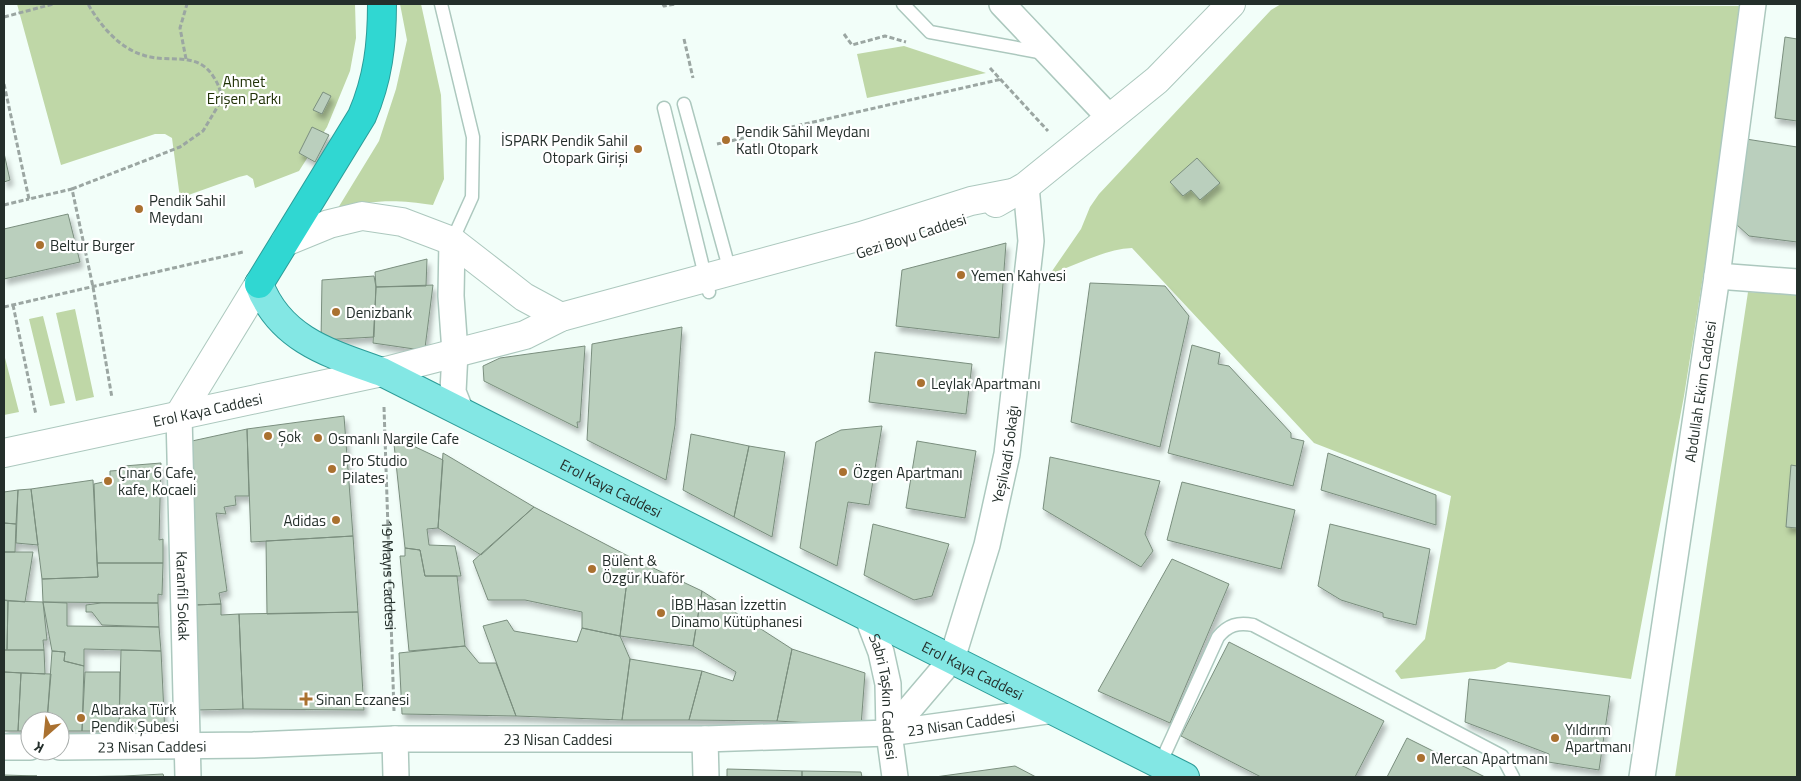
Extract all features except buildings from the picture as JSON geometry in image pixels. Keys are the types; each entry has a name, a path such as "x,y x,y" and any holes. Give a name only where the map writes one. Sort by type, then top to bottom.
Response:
{"highway":[{"path":"259,284 362,116 372,94 382,47 382,4"}],"main road":[{"path":"259,284 266,303 275,315 299,336 340,358 382,372"},
{"name":"Erol Kaya Caddesi","path":"382,372 1186,777"}],"street":[{"path":"1002,4 1109,118"},
{"path":"382,372 525,335 571,332 861,236 971,201 1019,189 1157,80 1230,4"},
{"name":"Abdullah Ekim Caddesi","path":"1642,777 1717,276 1753,4"},
{"name":"Yeşilvadi Sokağı","path":"952,659 987,545 1007,454 1031,241 1019,189"},
{"path":"285,242 328,224 362,216 402,222 452,241 524,297 561,317"},
{"path":"452,241 451,296 455,352 453,392 461,412"},
{"path":"1717,276 1797,282"},
{"path":"525,335 561,317 719,282"},
{"path":"179,415 259,284"},
{"name":"Erol Kaya Caddesi","path":"4,453 382,372"},
{"name":"Karanfil Sokak","path":"179,415 188,777"},
{"name":"Sabri Taşkın Caddesi","path":"868,618 881,652 888,684 889,733 895,777"},
{"path":"889,733 952,659"},
{"name":"23 Nisan Caddesi","path":"70,747 187,746 395,739 705,739 889,733 1054,710"},
{"path":"395,739 396,777"},
{"path":"705,739 706,777"},
{"path":"4,748 20,747"}],"lane":[{"path":"440,4 472,137 472,197 452,241"},
{"path":"903,4 930,32 1049,54"},
{"path":"684,104 719,282"},
{"path":"664,108 719,282"},
{"path":"1160,764 1218,637 1230,626 1245,623 1502,756 1513,777"}],"path":[{"path":"4,17 53,4"},
{"path":"4,205 72,189 164,155 203,131 221,101 221,92 217,83 202,64 186,59 144,56 134,52 109,32 88,4"},
{"path":"186,59 180,28 187,4"},
{"path":"663,4 664,6 676,4"},
{"path":"844,34 852,45 886,36 914,44"},
{"path":"684,39 693,78"},
{"path":"986,64 1002,79 1066,152"},
{"path":"712,146 1002,79"},
{"path":"4,84 29,199"},
{"path":"72,189 93,287 118,429"},
{"path":"4,307 285,242"},
{"path":"13,306 43,445"},
{"name":"19 Mayıs Caddesi","path":"382,372 395,739"}],"green space":[{"name":"Ahmet Erişen Parkı","path":"17,4 355,4 356,38 350,71 327,127 299,171 255,188 253,179 247,175 180,198 172,138 165,134 155,134 61,165"},
{"path":"400,4 421,4 441,95 444,179 433,205 385,201 338,208 379,141 396,89 407,40"},
{"path":"1281,4 1746,6 1684,396 1631,679 1508,662 1495,669 1401,679 1395,671 1425,639 1451,496 1314,443 1132,248 1101,254 1050,274 1081,229 1090,207 1099,194 1271,10"},
{"path":"904,46 986,73 867,98 857,54"},
{"path":"1748,292 1797,295 1797,777 1675,777"},
{"path":"75,309 94,397 76,401 56,313"},
{"path":"43,316 65,403 50,406 29,319"},
{"path":"4,354 19,412 4,415"}],"place":[{"name":"Pendik Sahil Meydanı Katlı Otopark","path":"726,140"},
{"name":"İSPARK Pendik Sahil Otopark Girişi","path":"638,149"},
{"name":"Pendik Sahil Meydanı","path":"139,209"},
{"name":"Beltur Burger","path":"40,245"},
{"name":"Yemen Kahvesi","path":"961,275"},
{"name":"Denizbank","path":"336,312"},
{"name":"Leylak Apartmanı","path":"921,383"},
{"name":"Şok","path":"268,436"},
{"name":"Osmanlı Nargile Cafe","path":"318,438"},
{"name":"Pro Studio Pilates","path":"332,469"},
{"name":"Özgen Apartmanı","path":"843,472"},
{"name":"Çınar 6 Cafe, kafe, Kocaeli","path":"108,481"},
{"name":"Adidas","path":"336,520"},
{"name":"Bülent & Özgür Kuaför","path":"592,569"},
{"name":"İBB Hasan İzzettin Dinamo Kütüphanesi","path":"661,613"},
{"name":"Sinan Eczanesi","path":"306,699"},
{"name":"Albaraka Türk Pendik Şubesi","path":"81,718"},
{"name":"Yıldırım Apartmanı","path":"1555,738"},
{"name":"Mercan Apartmanı","path":"1421,758"}]}
